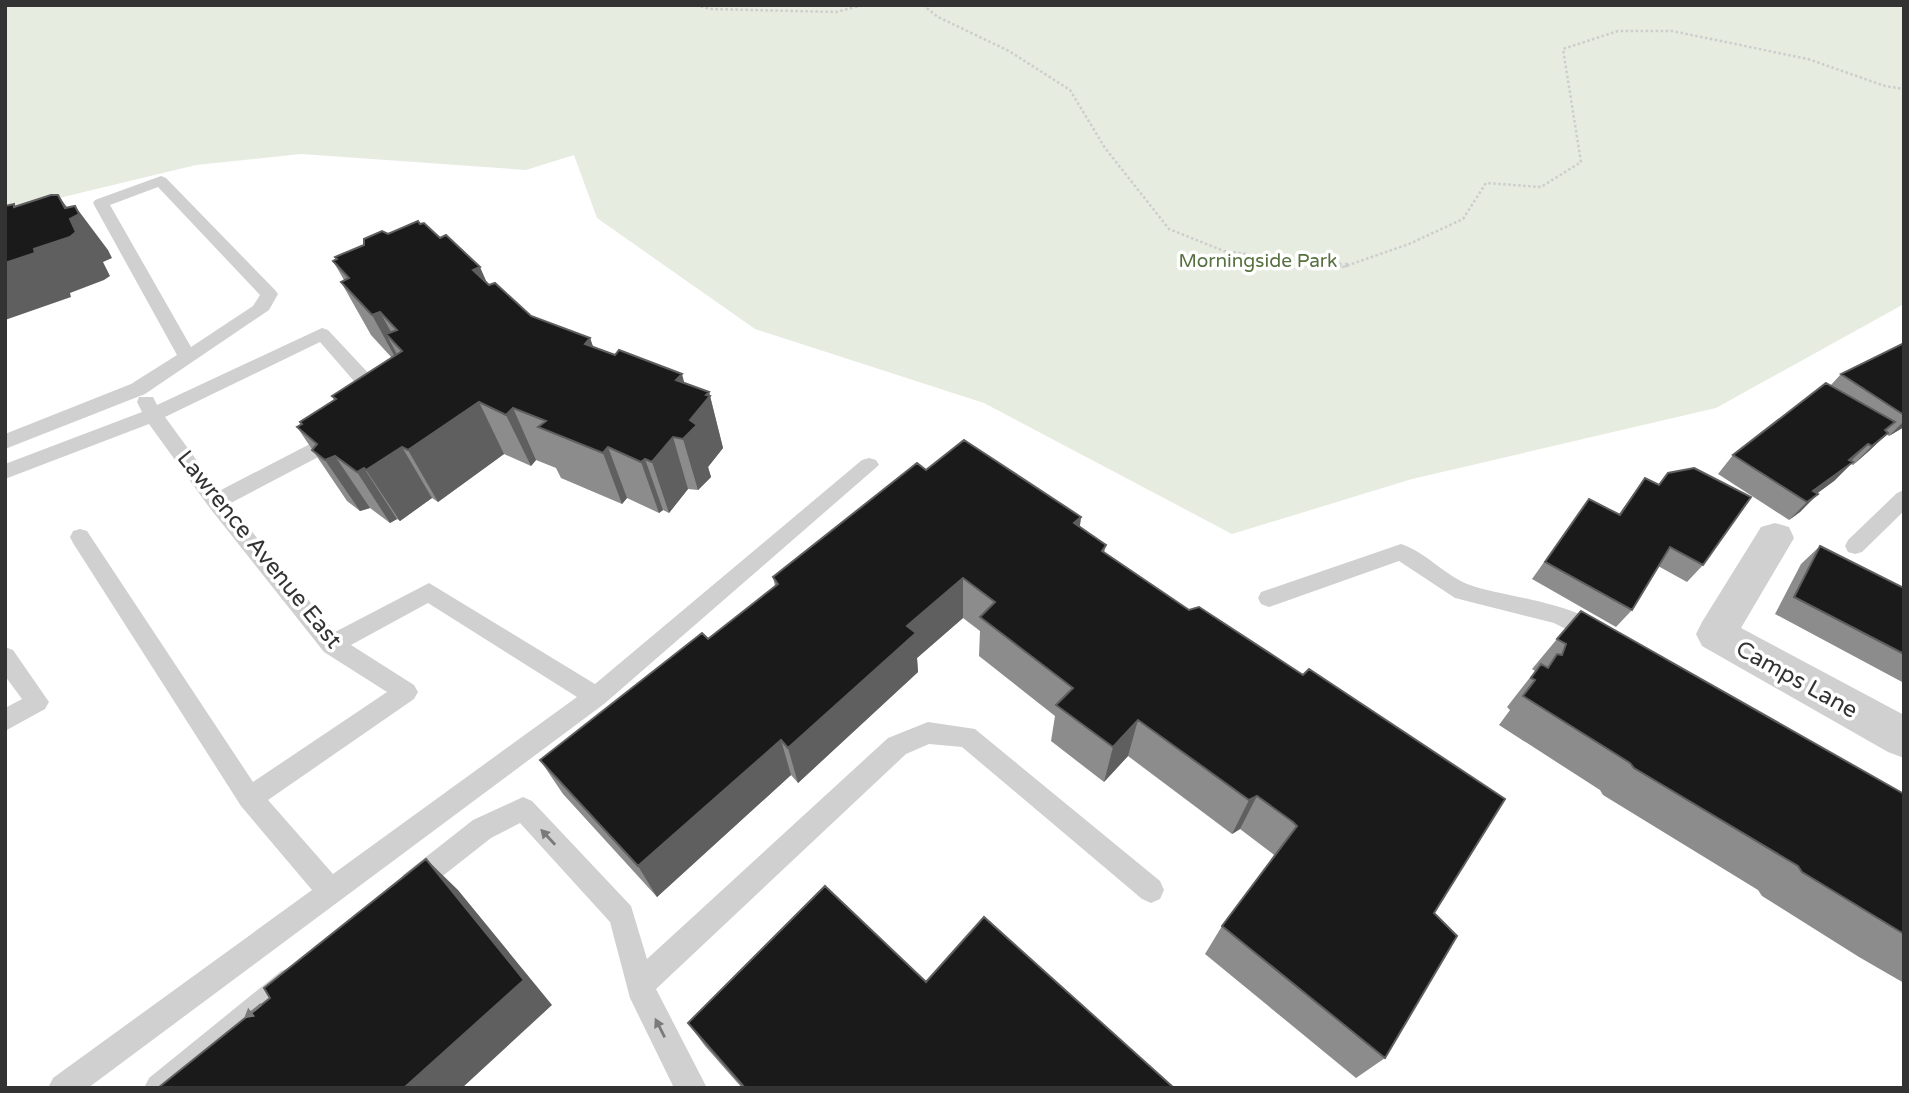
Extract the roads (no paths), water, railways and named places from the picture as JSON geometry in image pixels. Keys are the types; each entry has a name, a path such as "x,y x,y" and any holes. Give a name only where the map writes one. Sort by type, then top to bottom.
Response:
{"street":[{"name":"Camps Lane","path":"1774,538 1716,634 1904,738"}],"lane":[{"path":"188,358 101,203 161,181 269,294 260,310 188,358 138,389 10,440 11,469 153,415 322,334 380,398"},
{"name":"Lawrence Avenue East","path":"138,389 153,415 216,502 332,645 406,692 250,799"},
{"path":"216,502 352,431"},
{"path":"63,1088 596,696 869,465"},
{"path":"1855,546 1904,498"},
{"path":"80,537 250,799 330,891"},
{"path":"1269,598 1401,552 1463,592 1559,615 1618,648"},
{"path":"332,645 429,592 596,696"},
{"path":"5,657 37,702 5,721"},
{"path":"640,985 897,746 928,733 967,737 1151,890"},
{"path":"395,898 482,829 523,810 622,915 640,985 656,1022 692,1088"},
{"path":"159,1088 308,967"}],"park label":[{"name":"Morningside Park","path":"1258,260"}]}
